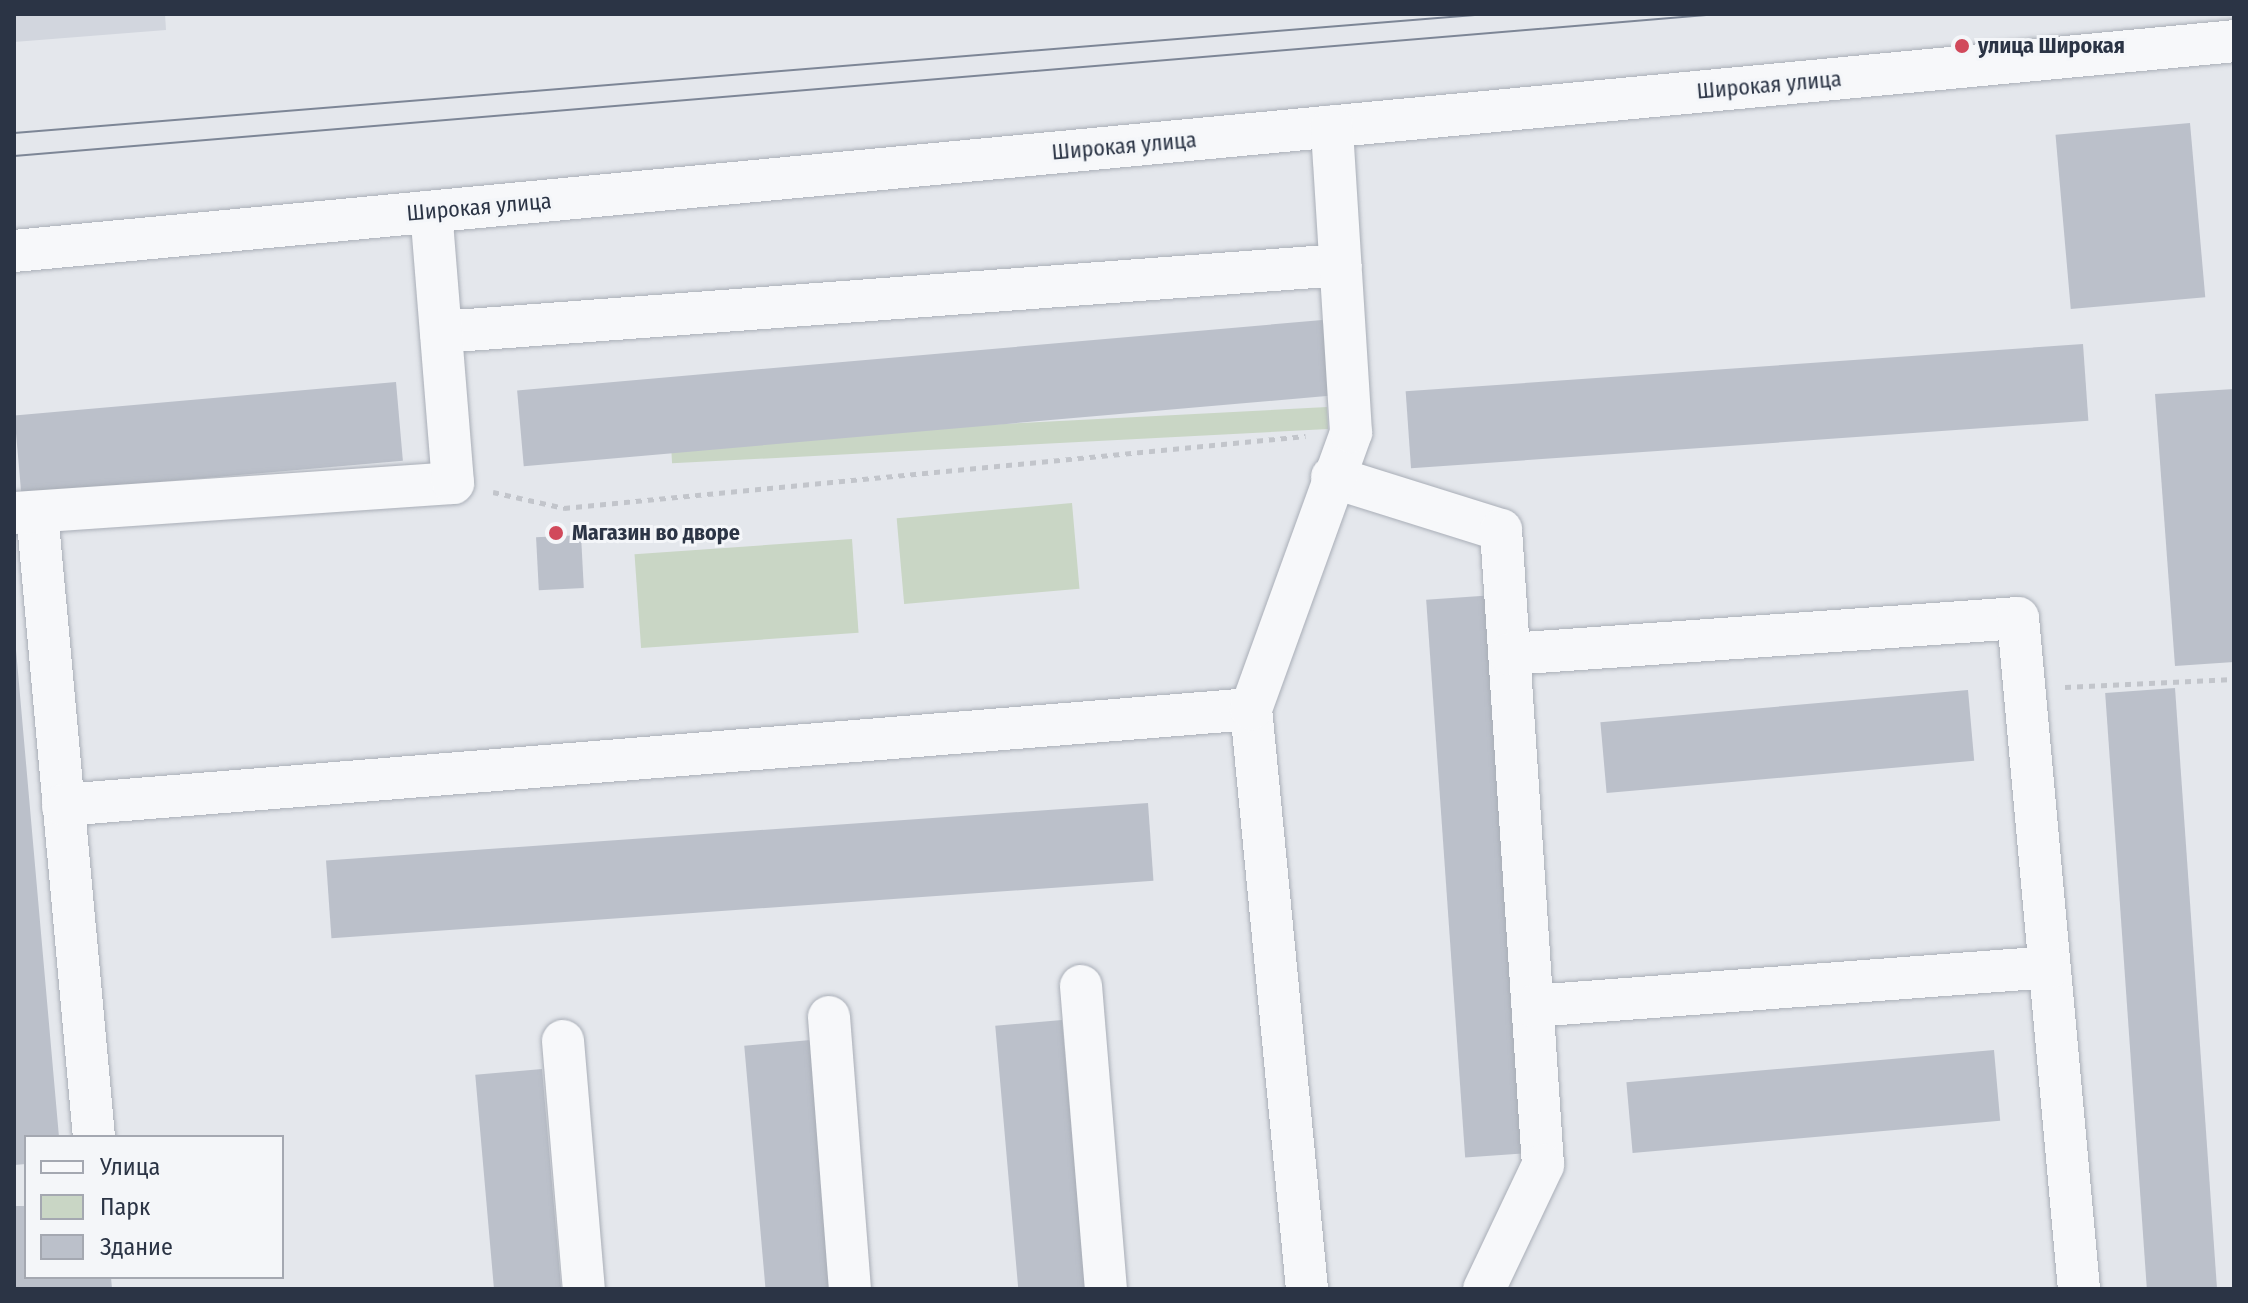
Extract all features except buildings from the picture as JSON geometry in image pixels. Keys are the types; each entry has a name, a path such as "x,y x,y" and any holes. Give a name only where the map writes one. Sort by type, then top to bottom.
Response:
{"street":[{"name":"Широкая улица","path":"14,251 2234,41"},
{"path":"1307,1289 1251,709 1332,477 1351,432 1332,127"},
{"path":"94,1135 63,805 26,512 453,483 431,212"},
{"path":"441,332 1341,265"},
{"path":"1332,477 1501,530 1543,1165 1484,1289"},
{"path":"1510,654 2018,618 2079,1289"},
{"path":"63,805 1251,709"},
{"path":"1533,1006 2050,967"},
{"path":"1081,986 1106,1289"},
{"path":"829,1017 850,1289"},
{"path":"563,1041 584,1289"}],"path":[{"path":"453,483 564,508 1351,432"},
{"path":"2024,689 2234,679"}],"shaded area":[{"path":"14,14 165,14 166,30 14,42"}],"green space":[{"path":"1327,407 1328,429 672,463 671,441"},
{"path":"1072,503 1079,589 904,604 897,518"},
{"path":"852,539 859,633 641,648 635,554"}],"tram line":[{"path":"14,133 1487,14"},
{"path":"14,156 1718,14"}],"place":[{"name":"улица Широкая","path":"1962,46"},
{"name":"Магазин во дворе","path":"556,533"}]}
